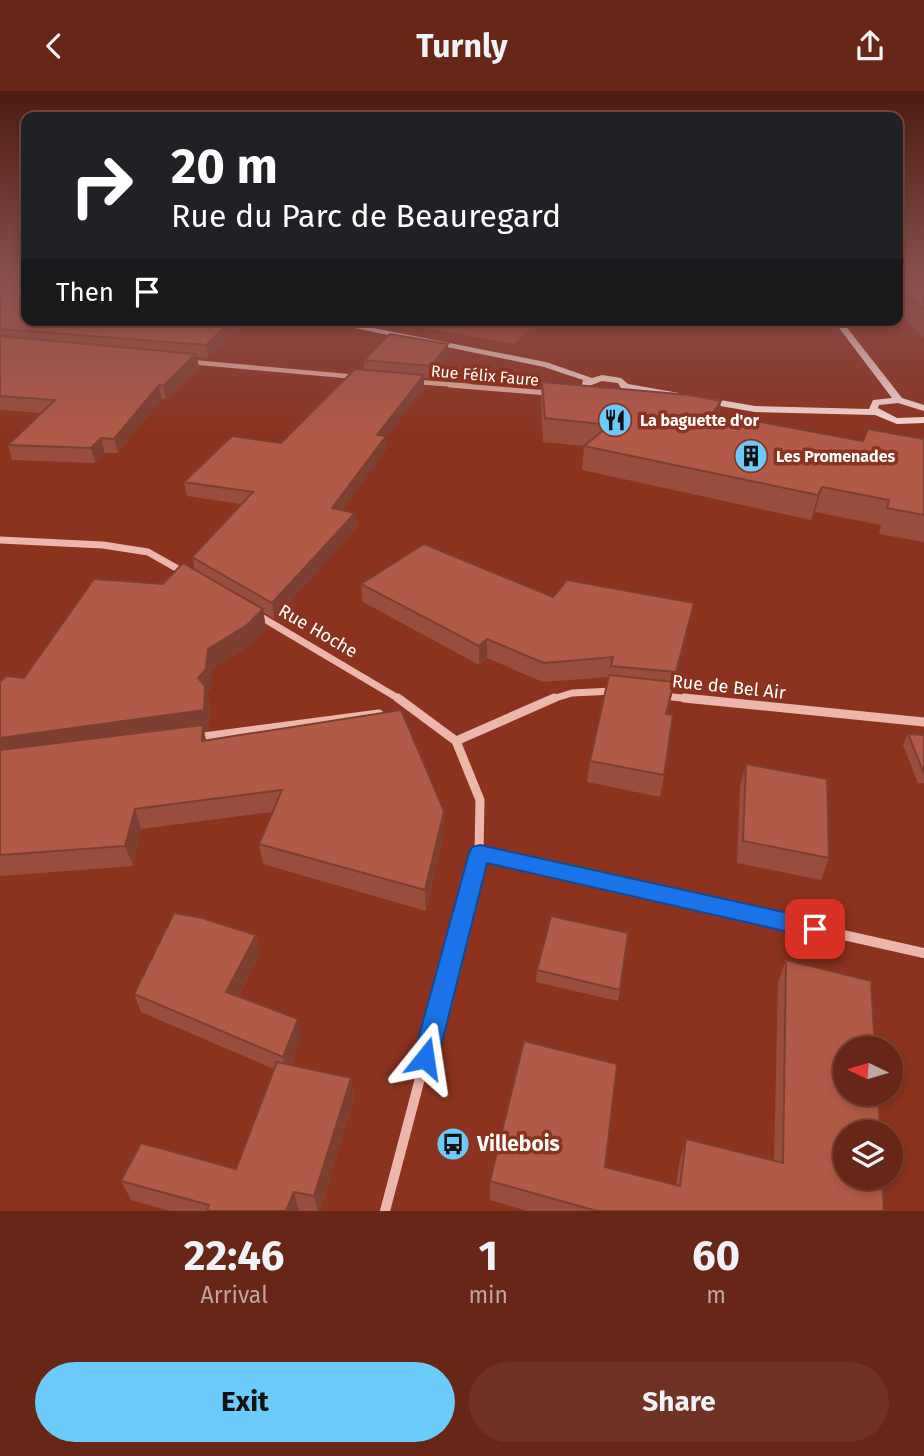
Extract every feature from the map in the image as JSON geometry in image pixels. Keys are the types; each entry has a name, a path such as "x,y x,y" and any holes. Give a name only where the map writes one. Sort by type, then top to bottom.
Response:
{"main road":[{"path":"372,330 546,365 590,380 616,379 627,387 755,409 876,412 895,421 924,421"},
{"path":"845,330 899,400"},
{"path":"590,380 584,384 591,392 612,395 623,392 627,387"},
{"path":"876,412 873,408 876,402 899,400 924,408"}],"street":[{"path":"186,362 367,378"},
{"name":"Rue Félix Faure","path":"409,381 558,393"},
{"path":"580,393 591,392"},
{"path":"0,540 103,545 148,552 197,579"},
{"name":"Rue Hoche","path":"245,607 417,709 456,741"},
{"path":"385,1211 480,853 480,800 456,741 541,701 589,689 629,693"},
{"name":"Rue de Bel Air","path":"656,695 924,722"},
{"path":"192,739 417,709"},
{"path":"480,853 924,953"}],"shaded area":[{"path":"438,330 528,330 514,344"}],"building":[{"path":"16,330 221,330 206,345"},
{"path":"390,334 448,344 431,366 364,360"},
{"path":"0,336 196,354 163,386 159,385 114,439 101,438 91,448 8,445 55,400 0,396"},
{"path":"355,369 424,375 377,435 386,436 332,508 355,513 272,603 192,557 253,492 184,482 232,436 281,443"},
{"path":"542,382 690,395 721,401 713,413 863,441 868,429 924,439 924,515 887,508 889,500 822,487 818,495 584,446 610,425 545,418"},
{"path":"424,544 553,597 567,580 694,603 676,672 611,666 613,657 544,663 487,639 479,646 361,584"},
{"path":"183,563 263,609 247,625 208,649 206,669 198,678 205,686 204,710 0,738 0,682 6,676 24,678 94,579 163,584"},
{"path":"609,675 674,682 666,714 673,715 664,775 590,761"},
{"path":"401,710 444,811 425,890 259,844 282,790 135,809 125,846 0,855 0,750 203,725 202,741"},
{"path":"908,734 924,735 924,771 923,771"},
{"path":"746,764 827,779 829,858 743,841"},
{"path":"174,913 202,918 256,935 226,992 298,1019 283,1057 134,994"},
{"path":"551,916 628,933 620,990 537,970"},
{"path":"786,960 871,981 874,1036 833,1036 833,1106 879,1106 879,1120 833,1120 833,1190 883,1190 884,1211 597,1211 490,1181 524,1041 617,1064 605,1167 680,1186 686,1139 783,1163"},
{"path":"277,1062 351,1078 314,1196 294,1192 286,1211 207,1211 209,1205 121,1181 141,1143 236,1169"}],"place":[{"name":"La baguette d'or","path":"615,420"},
{"name":"Les Promenades","path":"751,456"},
{"name":"Villebois","path":"453,1144"}],"route":[{"path":"425,1058 480,853 815,929"}]}
